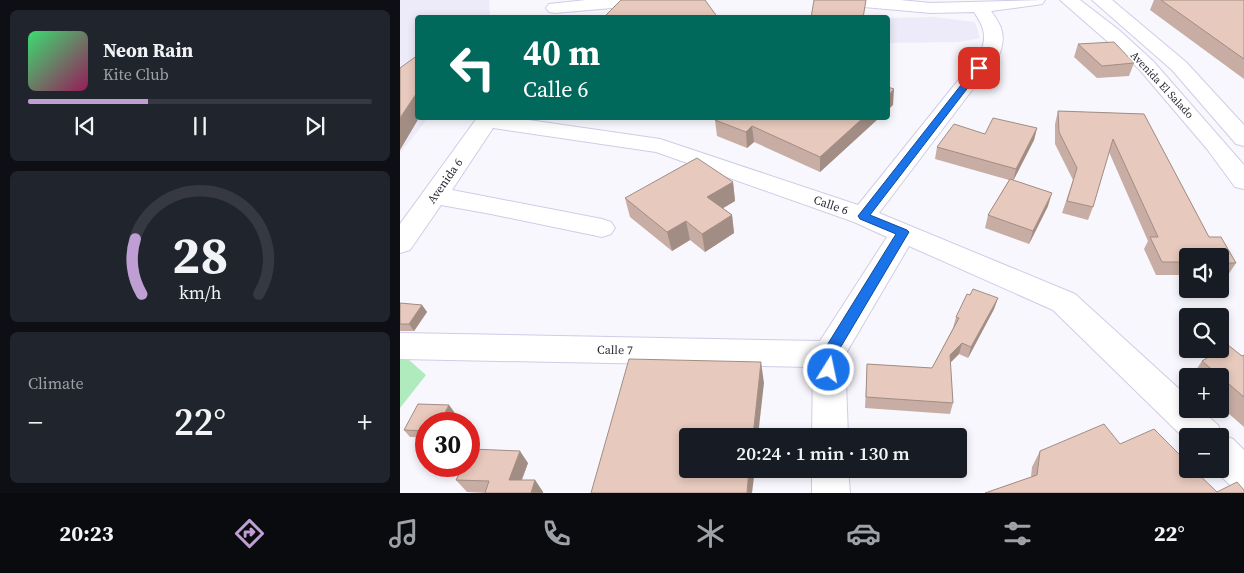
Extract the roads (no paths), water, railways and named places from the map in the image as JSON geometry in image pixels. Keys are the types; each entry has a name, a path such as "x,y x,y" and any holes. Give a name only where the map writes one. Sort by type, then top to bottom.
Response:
{"street":[{"path":"553,8 646,0"},
{"path":"840,0 931,8 979,7 1036,0"},
{"name":"Avenida El Salado","path":"1070,0 1146,65 1215,144 1244,181"},
{"name":"Avenida El Salado","path":"1101,0 1179,66 1244,139"},
{"path":"863,216 990,53 996,37 992,26 979,7"},
{"name":"Avenida 6","path":"400,243 487,120"},
{"name":"Calle 6","path":"494,120 660,146 863,216 1064,302 1197,428"},
{"path":"435,196 491,205 602,228"},
{"path":"830,428 829,354 903,232"},
{"name":"Calle 7","path":"400,346 829,354"},
{"path":"1229,460 1244,474"},
{"path":"830,478 830,493"}]}
